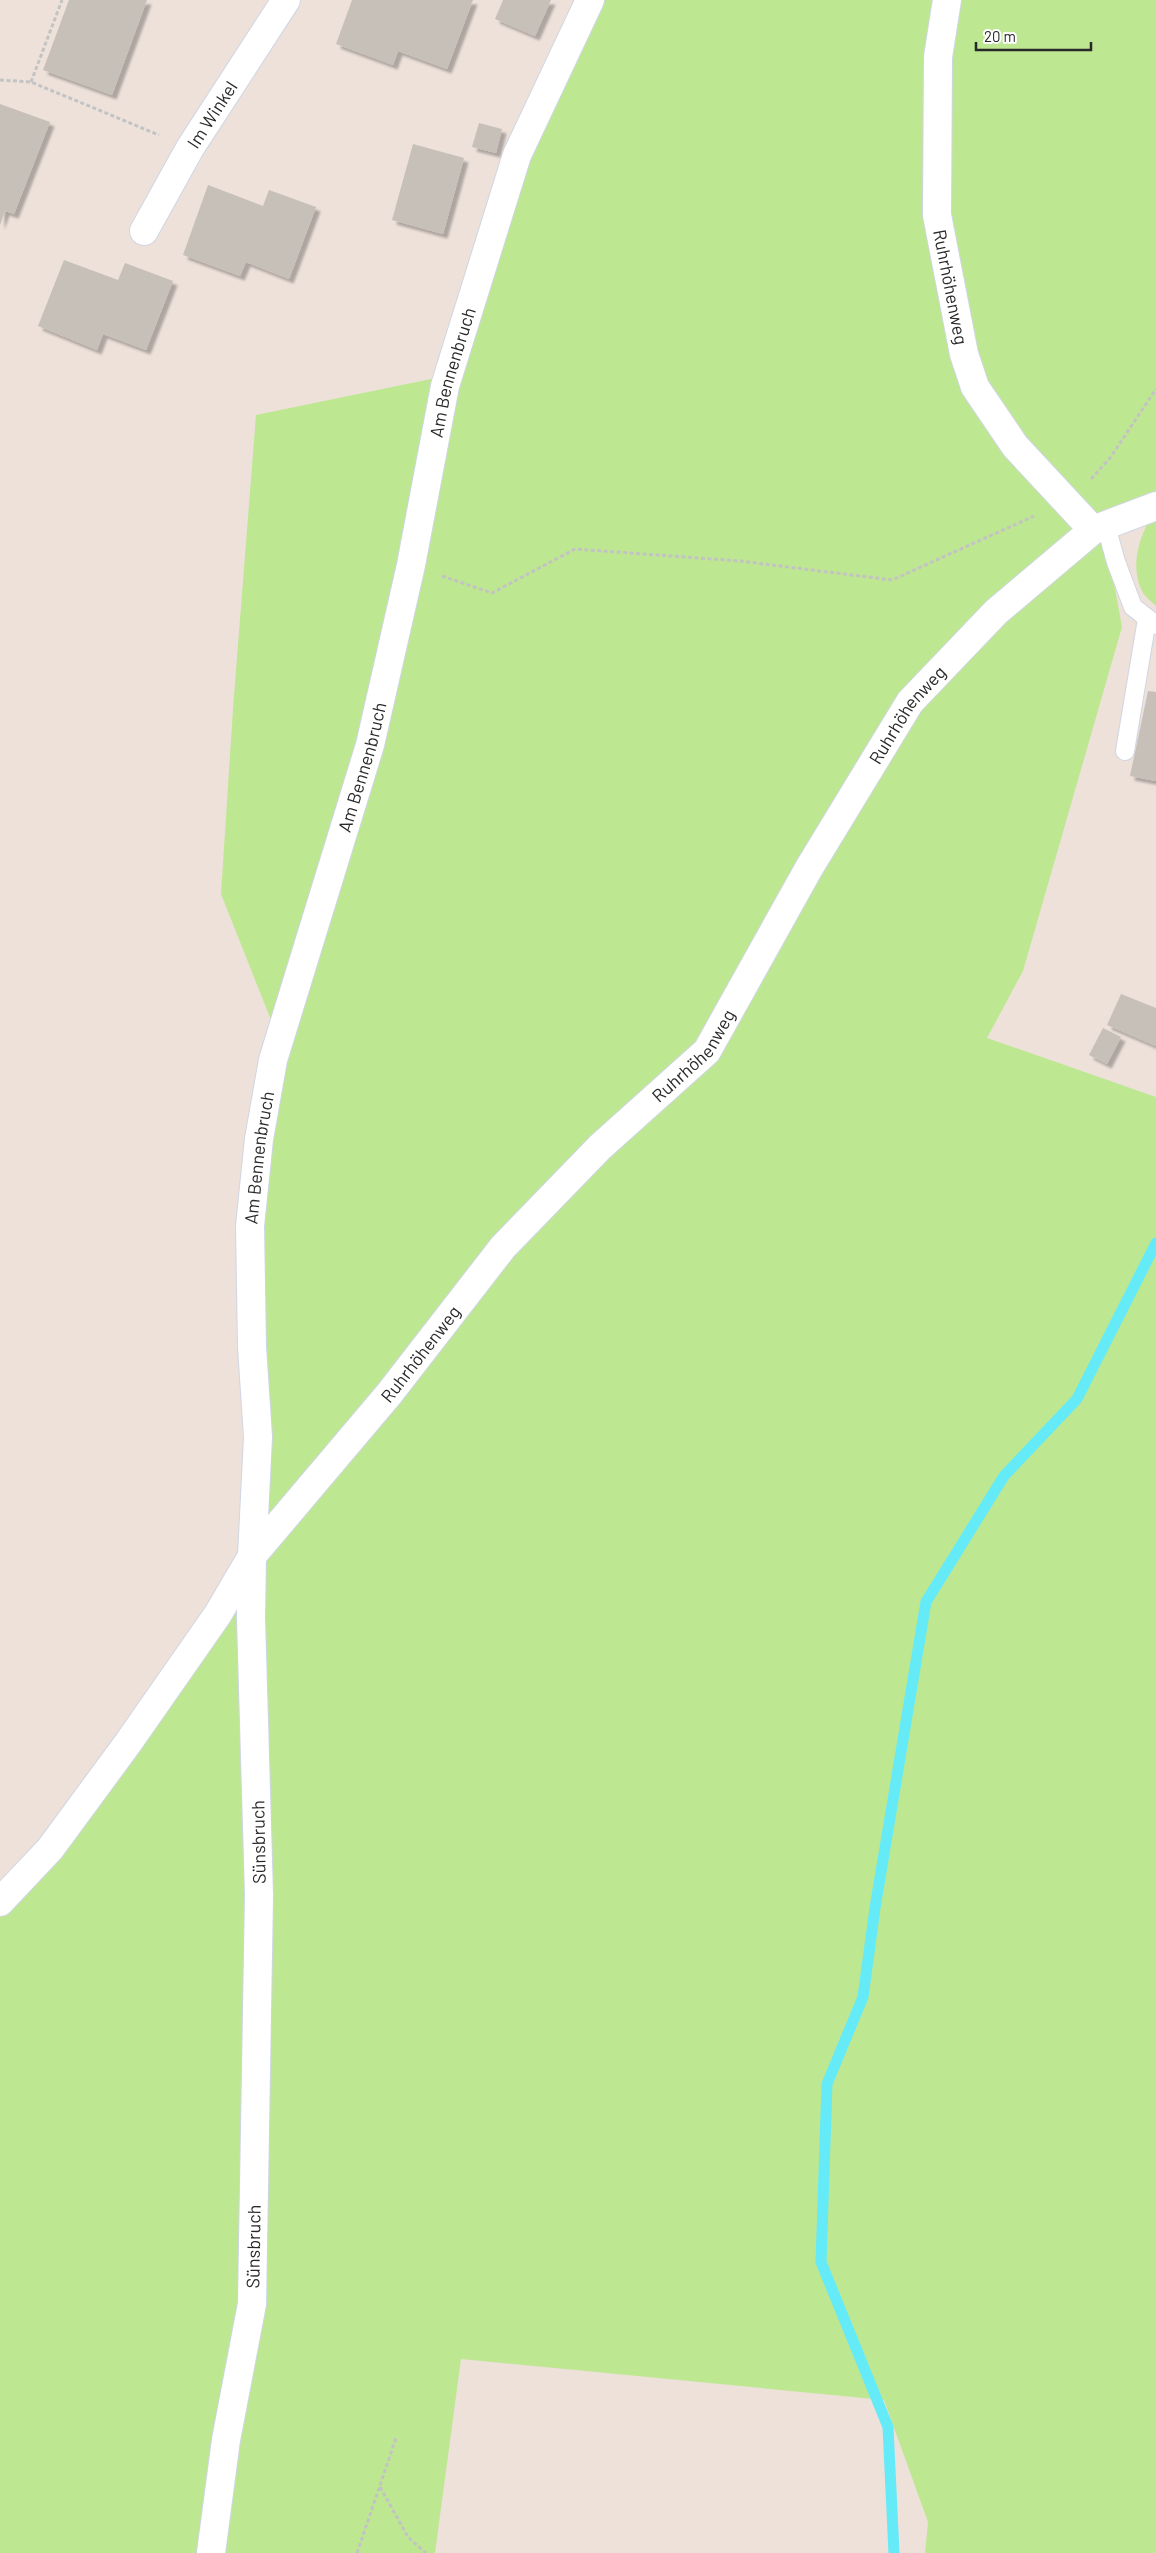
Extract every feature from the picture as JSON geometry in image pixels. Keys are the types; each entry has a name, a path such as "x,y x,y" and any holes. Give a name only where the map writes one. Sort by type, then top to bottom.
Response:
{"street":[{"name":"Im Winkel","path":"144,231 190,148 286,0"},
{"name":"Am Bennenbruch","path":"252,1556 258,1437 252,1347 250,1226 259,1139 273,1060 370,745 411,565 444,386 517,155 590,0"},
{"name":"Ruhrhöhenweg","path":"947,0 938,57 937,215 962,346 975,387 1015,446 1065,502 1099,528"},
{"name":"Ruhrhöhenweg","path":"252,1556 389,1394 503,1247 600,1147 708,1052 809,868 910,702 996,612 1099,528 1156,506"},
{"path":"0,1902 50,1849 128,1743 218,1614 252,1556"},
{"name":"Sünsbruch","path":"211,2553 226,2440 252,2304 259,1895 252,1556"}],"lane":[{"path":"1099,528 1116,562 1133,608 1152,622 1125,751"}],"path":[{"path":"31,82 62,0"},
{"path":"0,80 31,82 190,148"},
{"path":"411,565 492,593 575,549 740,561 892,580 1065,502 1085,485 1110,458 1156,389"},
{"path":"357,2553 396,2438"},
{"path":"380,2487 408,2537 426,2553"}],"green space":[{"path":"598,0 1156,0 1156,502 1143,505 1090,527 1053,555 992,608 905,697 799,869 757,947 698,1047 614,1123 624,1142 717,1057 820,867 915,702 998,616 1104,529 1122,627 1023,971 987,1038 1156,1097 1156,2553 925,2553 928,2522 884,2400 461,2359 435,2553 218,2553 233,2439 257,2302 268,1895 268,1776 257,1555 263,1436 256,1347 256,1226 266,1138 278,1067 290,1031 273,1025 221,894 233,709 256,415 436,378 526,161"},
{"path":"1156,514 1156,606 1142,591 1138,581 1136,562 1143,533 1152,515"},
{"path":"244,1584 247,1677 247,2304 202,2553 0,2553 0,1912"}],"building":[{"path":"69,0 147,0 112,95 43,70"},
{"path":"352,0 473,0 447,69 398,51 393,65 336,44"},
{"path":"503,0 551,0 535,36 495,19"},
{"path":"0,104 50,122 14,214 5,211 0,225"},
{"path":"479,123 502,129 496,153 472,147"},
{"path":"413,144 464,158 443,234 392,220"},
{"path":"208,185 263,206 269,190 316,207 289,279 246,262 240,276 183,255"},
{"path":"64,260 118,280 125,263 173,281 146,350 103,334 97,350 38,326"},
{"path":"1148,691 1156,692 1156,781 1130,776"},
{"path":"1121,994 1156,1008 1156,1046 1107,1025"},
{"path":"1103,1028 1121,1037 1107,1064 1089,1055"}],"waterway":[{"path":"894,2553 888,2427 821,2262 827,2084 863,1997 875,1908 926,1602 1004,1476 1077,1399 1156,1243"}]}
